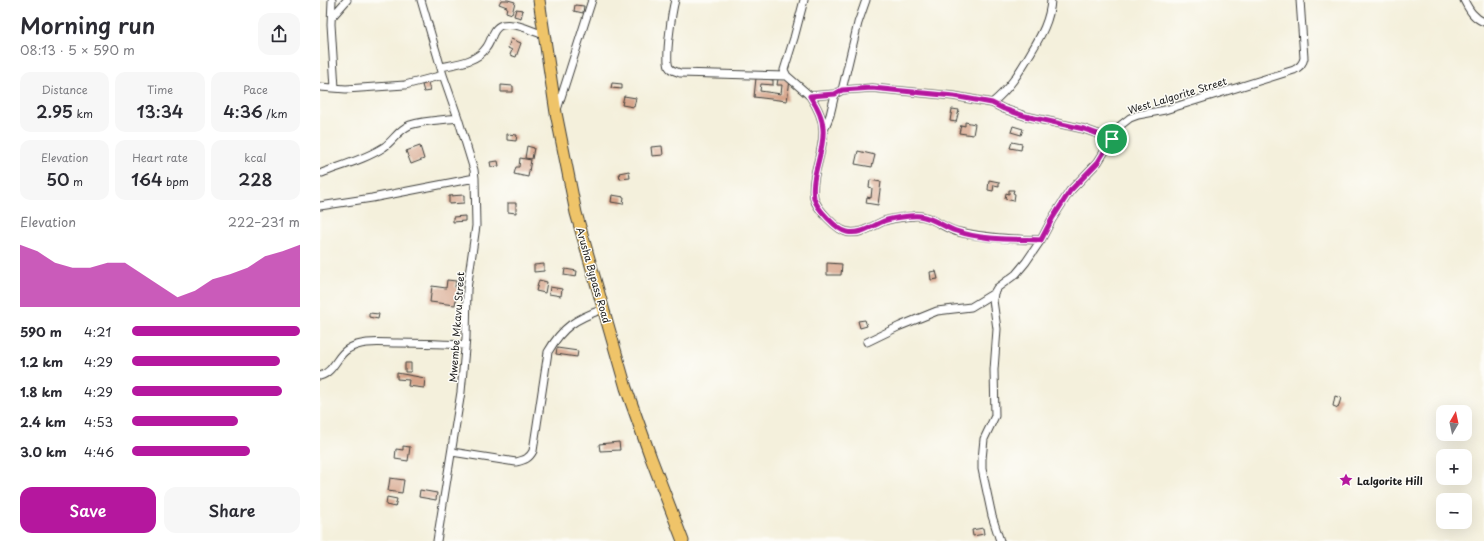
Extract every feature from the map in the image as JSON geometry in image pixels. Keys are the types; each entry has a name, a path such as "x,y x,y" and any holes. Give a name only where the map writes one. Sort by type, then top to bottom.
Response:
{"main road":[{"name":"Arusha Bypass Road","path":"539,0 556,112 576,213 626,388 683,541"}],"street":[{"path":"332,0 335,88"},
{"path":"332,17 347,0"},
{"name":"Mwembe Mkavu Street","path":"421,0 443,75 474,170 475,178 476,226 467,289 466,345 461,392 437,541"},
{"path":"556,112 592,0"},
{"path":"675,0 670,29 668,56 668,66 672,70 680,73 787,76"},
{"path":"804,0 794,38 784,66 784,73 810,96 818,112 824,130"},
{"path":"842,90 858,22 866,0"},
{"path":"992,103 1008,89 1046,27 1051,0"},
{"name":"West Lalgorite Street","path":"867,342 900,326 938,311 971,307 994,293 997,288 1016,274 1041,240 1052,219 1070,191 1098,162 1121,125 1130,118 1165,110 1294,70 1299,67 1303,63 1304,58 1300,0"},
{"path":"1464,0 1473,15 1484,22"},
{"path":"441,67 461,63 481,53 486,49 494,32 501,26 514,25 544,35"},
{"path":"320,87 346,89 405,85 443,75"},
{"path":"810,96 835,94 842,90 872,88 954,96 992,103 1025,116 1084,129 1112,139"},
{"path":"835,94 830,115 824,130 815,174 814,200 840,230 848,233 858,232 885,221 920,216 936,221 957,232 983,236 1041,240"},
{"path":"322,173 362,158 384,147 399,131 408,126 458,118"},
{"path":"320,206 372,198 475,178"},
{"path":"994,293 993,300 997,329 994,370 995,416 984,439 982,469 992,516 1000,541"},
{"path":"452,452 516,462 525,460 530,456 534,447 548,352 568,325 583,316 603,309"},
{"path":"320,376 329,371 341,355 349,348 360,345 372,343 425,343 466,345"}],"building":[{"path":"501,0 515,2 512,14 506,12 507,7 499,4"},
{"path":"575,5 584,6 583,13 574,11"},
{"path":"516,9 523,10 521,18 514,16"},
{"path":"511,39 521,43 516,57 510,55 512,50 508,48"},
{"path":"756,78 773,80 773,85 761,84 760,91 781,94 782,85 777,85 778,79 790,80 787,101 754,97"},
{"path":"428,83 430,91 424,92 422,85"},
{"path":"612,83 622,84 622,89 611,88"},
{"path":"501,85 513,86 513,92 501,92"},
{"path":"624,96 636,98 634,107 622,105"},
{"path":"952,109 959,110 956,122 950,121"},
{"path":"965,122 975,124 973,135 959,133 961,125 965,126"},
{"path":"1013,126 1023,129 1021,135 1011,132"},
{"path":"507,134 517,135 516,141 507,140"},
{"path":"1012,142 1022,144 1021,150 1010,148"},
{"path":"420,146 424,159 411,164 406,151"},
{"path":"527,146 534,148 532,159 525,158"},
{"path":"662,146 663,155 652,156 651,147"},
{"path":"858,151 875,155 872,167 855,164"},
{"path":"520,158 531,160 528,177 514,174 516,167 519,167"},
{"path":"498,161 499,166 491,167 490,162"},
{"path":"629,171 630,178 620,179 619,173"},
{"path":"870,180 881,182 878,205 866,203 867,197 871,198 872,188 869,187"},
{"path":"989,180 999,182 999,186 994,185 993,191 988,190"},
{"path":"1009,190 1014,190 1014,201 1005,199 1006,193 1009,194"},
{"path":"464,195 464,203 449,204 449,196"},
{"path":"612,195 624,197 623,204 611,202"},
{"path":"508,203 516,203 516,213 508,212"},
{"path":"465,216 465,221 453,222 453,217"},
{"path":"827,263 842,264 841,275 827,275"},
{"path":"544,264 544,271 534,272 534,265"},
{"path":"565,269 577,271 576,277 564,275"},
{"path":"936,271 938,279 931,280 930,272"},
{"path":"447,280 456,281 455,287 458,288 455,305 430,302 432,286 446,288"},
{"path":"539,280 547,282 545,293 536,291"},
{"path":"550,287 562,289 561,296 549,294"},
{"path":"369,313 379,314 378,319 369,317"},
{"path":"865,320 867,326 860,328 858,321"},
{"path":"557,348 578,351 577,357 556,354"},
{"path":"405,363 411,363 411,372 405,372"},
{"path":"397,373 425,378 424,388 408,386 409,380 397,379"},
{"path":"1335,396 1341,398 1338,408 1333,406"},
{"path":"619,442 620,450 600,451 599,444"},
{"path":"403,446 410,447 408,461 395,459 396,449 403,450"},
{"path":"390,478 404,480 402,493 388,491"},
{"path":"420,490 437,493 436,500 419,497"},
{"path":"387,497 397,499 395,507 386,505"},
{"path":"983,528 984,534 973,536 972,530"}],"place":[{"name":"Lalgorite Hill","path":"1346,480"}],"route":[{"path":"872,88 954,96 992,103 1025,116 1084,129 1112,139 1098,162 1070,191 1052,219 1041,240 983,236 957,232 936,221 920,216 885,221 858,232 848,233 840,230 814,200 815,174 824,130 815,104 810,96 835,94 842,90 872,88"}]}
